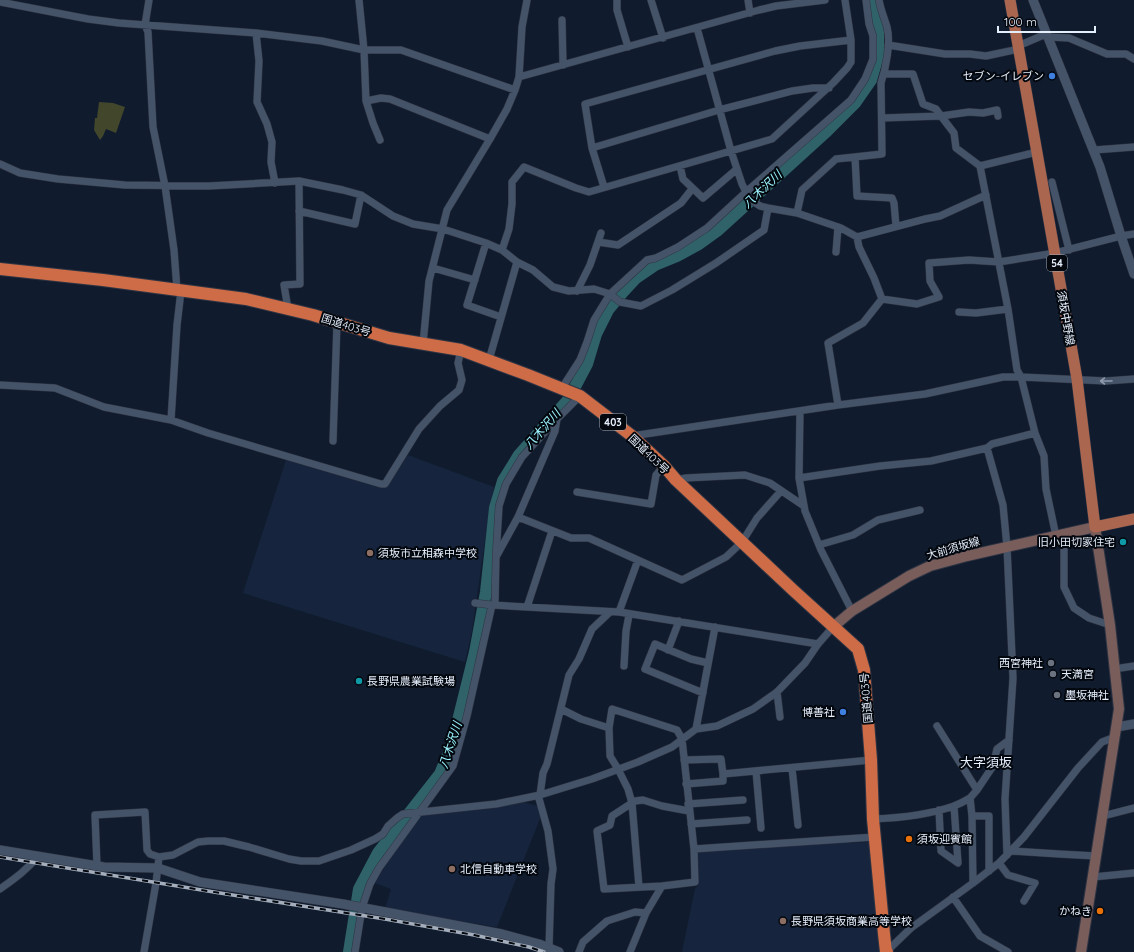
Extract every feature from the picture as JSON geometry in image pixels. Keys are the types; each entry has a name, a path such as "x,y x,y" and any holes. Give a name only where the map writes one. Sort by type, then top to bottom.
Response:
{"highway":[{"name":"国道403号","path":"0,269 103,280 246,299 313,315 389,338 461,350 580,396 632,436 664,466 676,480 858,649 864,670 871,760 873,820 887,952"}],"main road":[{"name":"須坂中野線","path":"1010,0 1077,379 1095,527"},
{"path":"1081,952 1119,709 1110,625 1095,527 1134,519"},
{"name":"大前須坂線","path":"833,627 852,611 909,576 930,566 1007,546 1095,527"}],"street":[{"path":"149,0 145,25 148,32 154,127 165,186 179,291 171,420"},
{"path":"359,0 364,50 366,101 380,140"},
{"path":"423,344 430,281 447,210 507,109 515,90 519,77 522,27 527,0"},
{"path":"617,0 617,10 628,47"},
{"path":"651,0 663,38"},
{"path":"748,0 750,13"},
{"path":"519,77 776,6 825,0"},
{"path":"502,250 509,229 512,204 512,182 524,167 589,192 772,139 828,88 851,62 851,40 844,0"},
{"path":"562,388 580,360 594,320 610,294 647,260 656,258 678,247 707,228 850,100 865,79 873,59 873,36 869,24 866,0"},
{"path":"796,213 802,190 836,159 882,154 881,83 884,74 888,45 888,28 881,11 879,0"},
{"path":"1033,0 1094,150 1134,274"},
{"path":"0,2 88,19 119,23 256,33 322,41 364,50 401,50 515,90"},
{"path":"562,20 563,65"},
{"path":"697,28 719,110 742,184 754,202 760,206 796,213 838,227 857,237 940,216 986,195"},
{"path":"256,33 259,61 257,102 267,124 272,142 271,162 275,183"},
{"path":"888,45 945,54 970,54 986,56 1019,47 1047,35 1069,38 1107,54 1126,54 1134,59"},
{"path":"604,187 592,148 586,104 775,51 800,46 851,40"},
{"path":"884,74 913,74 923,104 936,109 954,133 956,148 980,166 1008,309 1018,370 1021,376 1035,433 1044,456 1046,489 1060,535 1064,587 1074,608 1089,618 1110,625"},
{"path":"592,148 719,110 792,91 812,88 828,88"},
{"path":"366,101 381,98 390,99 490,139"},
{"path":"882,118 941,116 969,112 983,113 997,110 998,116"},
{"path":"1094,150 1134,147"},
{"path":"980,166 1037,152"},
{"path":"855,157 857,196 892,198 896,226"},
{"path":"0,164 20,173 125,185 209,186 299,181 343,190 361,195 393,216 413,224 443,229 486,243 502,250 517,262 533,270 553,287 568,291 594,289 610,294 620,302 641,306 672,290 716,263 764,230 768,208"},
{"path":"680,166 683,179 703,198 737,169"},
{"path":"288,309 284,285 300,284 299,181"},
{"path":"1052,182 1070,250"},
{"path":"598,242 618,245 681,203 692,189"},
{"path":"299,211 355,224 361,195"},
{"path":"836,252 838,227"},
{"path":"577,291 590,265 601,233"},
{"path":"882,299 917,304 939,297 930,281 929,263 969,260 999,262 1070,250 1121,236 1134,234"},
{"path":"857,237 859,247 882,299"},
{"path":"486,243 468,305 501,316"},
{"path":"489,360 517,262"},
{"path":"433,268 475,280"},
{"path":"838,405 828,343 863,323 882,299"},
{"path":"959,312 976,313 1008,309"},
{"path":"333,441 337,323"},
{"path":"0,385 55,388 104,407 171,420 238,442 385,484 419,429 440,406 459,390 462,380 458,363 461,350"},
{"path":"632,436 838,405 925,394 1003,377 1021,376 1106,381 1134,379"},
{"path":"355,952 362,908 370,884 379,868 400,838 453,766 467,716 494,605 499,506 506,484 522,457 580,396"},
{"path":"800,411 799,478 805,512 819,545 852,611"},
{"path":"496,557 518,517 555,431 557,419"},
{"path":"799,478 880,466 931,461 987,448 992,444 1035,433"},
{"path":"987,448 1003,505 1007,546 1013,678 1005,799 1005,827 1010,853"},
{"path":"578,492 651,504 656,475 664,466"},
{"path":"676,480 686,478 745,475 770,484 804,506"},
{"path":"518,517 571,538 589,538 682,580 726,557 742,542 756,518 781,491"},
{"path":"819,545 853,535 878,520 920,510"},
{"path":"527,607 552,531"},
{"path":"619,612 638,560"},
{"path":"475,603 619,612 629,615 679,621 715,627 718,629 818,644"},
{"path":"549,948 551,884 553,869 548,831 539,795 543,773 547,764 569,675 579,659 592,629 610,612"},
{"path":"624,666 626,631 629,615"},
{"path":"668,650 679,621"},
{"path":"696,729 715,627"},
{"path":"97,866 95,815 145,812 147,850 150,854 160,857 173,855 194,844 208,841 224,841 289,859 319,861 351,850 375,839 383,834 388,826 403,814 496,804 539,795 592,779 638,762 672,747 696,729 717,726 753,709 777,692 805,663 818,644 833,627"},
{"path":"703,692 645,669 655,644 691,659 708,663"},
{"path":"1114,669 1134,666"},
{"path":"777,692 780,718"},
{"path":"561,709 581,719 610,728"},
{"path":"639,887 632,803 628,789 610,756 612,709 677,730 682,739 686,784 689,808 691,824 694,849 695,882 662,886 604,889 597,831 610,825 612,816 632,803 635,801 643,800 662,806 689,808 743,800"},
{"path":"887,952 912,928 974,883 1010,853 1078,768 1102,742 1116,732 1134,724"},
{"path":"937,726 977,790"},
{"path":"873,820 920,815 954,806 970,798 993,766 997,749 1009,740"},
{"path":"684,760 722,759 723,781 686,784"},
{"path":"723,774 871,760"},
{"path":"792,768 798,825"},
{"path":"756,771 761,828"},
{"path":"970,798 974,883"},
{"path":"939,810 941,851 958,864 954,806"},
{"path":"1103,816 1134,808"},
{"path":"972,816 988,816 989,871"},
{"path":"691,824 747,820"},
{"path":"694,849 875,837"},
{"path":"0,850 97,866 158,868 200,882 343,904 502,934 559,952"},
{"path":"1010,853 1096,856"},
{"path":"0,889 27,869 38,856"},
{"path":"144,952 160,857"},
{"path":"999,863 1008,876 1035,883 1024,901"},
{"path":"1093,877 1134,873"},
{"path":"630,952 646,913 662,886"},
{"path":"953,897 980,936 1008,952"},
{"path":"579,952 583,942 607,920 635,912 646,913"}],"shaded area":[{"name":"須坂市立相森中学校","path":"408,455 494,487 472,631 465,662 243,593 286,460 378,487 388,484"},
{"name":"北信自動車学校","path":"523,802 537,806 541,816 497,927 385,909 391,889 375,883 392,855 421,815 487,809"},
{"name":"長野県須坂商業高等学校","path":"844,842 870,842 880,952 682,952 695,889 699,884 698,852"}],"green space":[{"path":"99,102 113,103 125,107 116,133 106,129 100,140 94,130"}],"waterway":[{"name":"八木沢川","path":"349,952 359,889 378,853 440,774 452,745 475,652 486,592 495,508 503,481 519,455 568,400 587,364 596,334 608,310 636,278 655,265 677,256 699,244 717,231 827,131 855,103 871,80 878,56 878,32 874,0"}],"railway":[{"path":"0,857 385,919 474,935 529,947 544,952"}],"place":[{"name":"セブン-イレブン","path":"1052,76"},
{"name":"旧小田切家住宅","path":"1123,542"},
{"name":"須坂市立相森中学校","path":"370,553"},
{"name":"西宮神社","path":"1051,663"},
{"name":"天満宮","path":"1053,674"},
{"name":"長野県農業試験場","path":"359,681"},
{"name":"墨坂神社","path":"1057,695"},
{"name":"博善社","path":"843,712"},
{"name":"須坂迎賓館","path":"909,839"},
{"name":"北信自動車学校","path":"452,869"},
{"name":"かねき","path":"1100,911"},
{"name":"長野県須坂商業高等学校","path":"783,921"}],"district":[{"name":"大字須坂","path":"986,762"}]}
